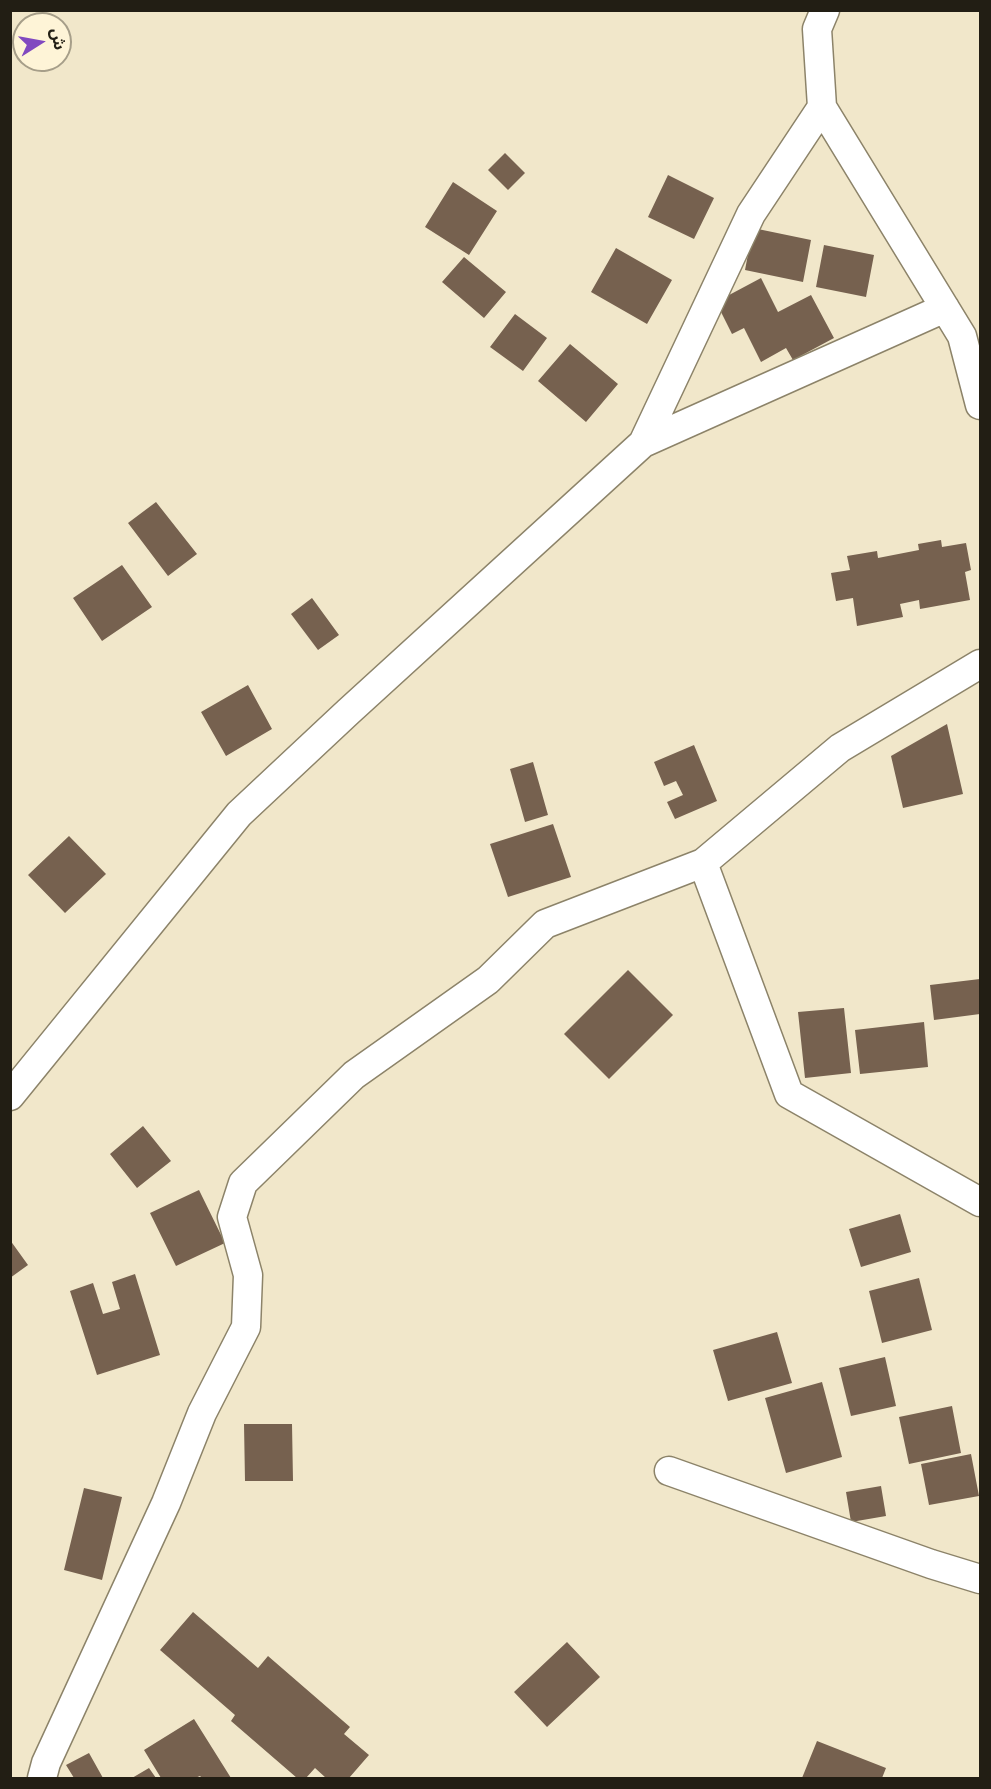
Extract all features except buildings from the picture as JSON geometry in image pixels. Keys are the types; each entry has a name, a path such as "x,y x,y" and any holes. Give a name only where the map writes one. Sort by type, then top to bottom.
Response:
{"street":[{"path":"825,10 817,29 822,108 962,336 981,405"},
{"path":"643,443 751,214 822,108"},
{"path":"10,1096 239,814 643,443 945,308"},
{"path":"42,1779 46,1763 166,1503 202,1413 246,1327 248,1275 232,1217 243,1183 354,1075 488,980 545,924 703,863 840,748 981,664"},
{"path":"703,863 789,1094 981,1202"},
{"path":"669,1471 931,1564 981,1579"}]}
